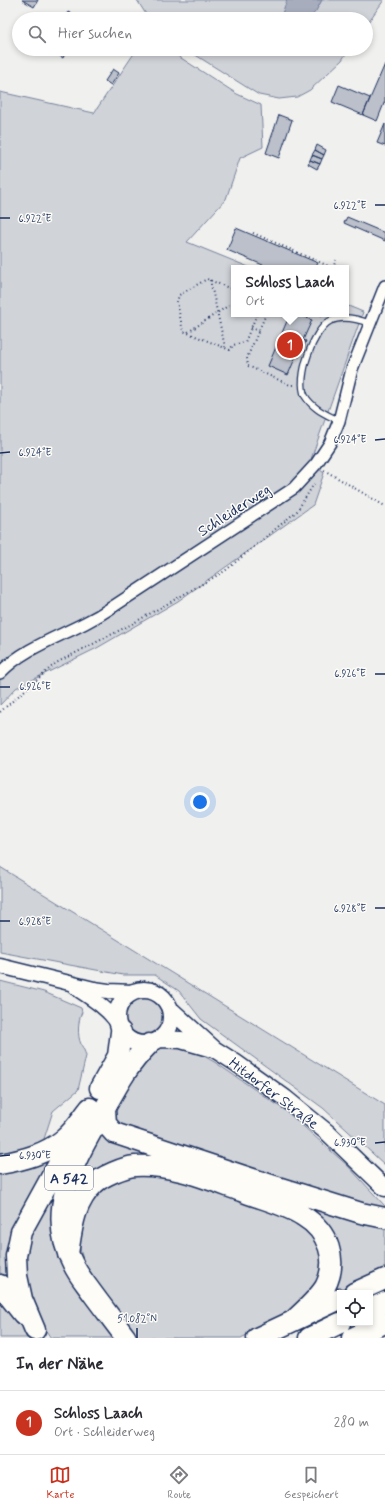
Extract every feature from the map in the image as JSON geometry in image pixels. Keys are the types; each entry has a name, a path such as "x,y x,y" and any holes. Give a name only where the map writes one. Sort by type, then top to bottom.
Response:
{"highway":[{"name":"A 542","path":"119,1027 118,1056 66,1185 60,1217 61,1229 68,1254 78,1274 126,1338"},
{"name":"A 542","path":"38,1334 22,1299 17,1276 16,1256 21,1232 97,1108 132,1063 155,1042"},
{"path":"0,1164 26,1158 46,1150 65,1139 97,1108 106,1124 114,1133 361,1213 385,1218"},
{"path":"68,1254 75,1213 80,1202 94,1183 114,1172 134,1166 154,1166 180,1171 285,1207 303,1216 318,1228 326,1240 331,1255 330,1271 324,1287 306,1309 294,1320"},
{"path":"360,1290 385,1278"},
{"path":"0,1284 38,1334"},
{"path":"257,1338 337,1300"},
{"path":"373,1308 385,1302"},
{"path":"352,1338 385,1323"},
{"path":"309,1338 337,1324"}],"main road":[{"path":"142,990 160,994 170,1009 172,1017 167,1033 155,1042 141,1045 133,1043 126,1038 119,1027 118,1008 127,996 133,992 142,990"},
{"name":"Hitdorfer Straße","path":"170,1009 214,1049 285,1098 328,1133 385,1188"},
{"name":"Hitdorfer Straße","path":"155,1042 181,1040 214,1049"}],"street":[{"name":"Schleiderweg","path":"0,673 33,648 87,622 180,564 294,488 316,464 330,443 339,421 352,369 385,286"},
{"path":"0,966 24,971 69,984 108,991 133,992"},
{"path":"69,984 102,1006 111,1014 119,1027"}],"lane":[{"path":"339,421 314,408 304,394 302,385 305,366 310,351 319,333 330,321 349,318 369,323"}],"path":[{"path":"253,233 326,265"},
{"path":"334,265 336,260"},
{"path":"231,289 207,279 179,295 177,302 183,330 230,350 233,345 245,342 256,317"},
{"path":"210,280 226,348"},
{"path":"188,332 231,304"},
{"path":"265,317 247,358 248,366 290,385 302,385"},
{"path":"251,328 259,331"},
{"path":"316,464 385,506"},
{"path":"0,712 56,663 130,625 225,571 297,512 317,480 316,464"}],"shaded area":[{"path":"137,0 384,0 373,15 373,12 145,12"},
{"path":"132,56 178,56 237,94 261,105 263,147 240,158 226,199 187,242 244,265 231,265 231,317 349,317 349,306 363,312 310,462 324,473 313,505 178,601 97,648 16,688 0,705 0,92 94,113"},
{"path":"197,56 345,56 310,90 297,97 279,99 259,95"},
{"path":"0,867 385,1105 385,1165 323,1108 201,1019 179,991 155,975 123,975 0,952"},
{"path":"0,981 44,992 81,1008 82,1012 79,1024 79,1037 86,1056 78,1090 53,1111 43,1142 13,1154 0,1156"},
{"path":"139,998 147,998 154,1001 160,1007 163,1018 160,1029 154,1035 147,1038 139,1038 132,1035 126,1029 123,1022 123,1014 126,1007 132,1001"},
{"path":"174,1046 197,1052 216,1063 286,1111 348,1166 385,1206 385,1215 117,1129 114,1102 146,1056 162,1048"},
{"path":"96,1133 385,1224 385,1269 342,1290 337,1290 337,1293 328,1297 322,1228 131,1162 65,1218"},
{"path":"53,1155 42,1178 14,1292 0,1272 0,1170"},
{"path":"69,1160 55,1213 118,1338 51,1338 41,1324 24,1277 27,1240"},
{"path":"152,1171 250,1199 313,1230 325,1267 315,1292 280,1318 241,1338 137,1338 94,1280 84,1263 80,1249 80,1230 91,1201 107,1183"},
{"path":"0,1295 32,1338 0,1338"}],"water":[{"path":"287,0 322,0 315,12 283,12"}],"building":[{"path":"22,0 38,0 34,7"},
{"path":"385,64 385,101 377,121 363,115"},
{"path":"113,69 119,73 111,85 105,81"},
{"path":"339,85 370,98 363,115 332,102"},
{"path":"279,115 292,120 279,158 266,153"},
{"path":"385,124 385,146 377,143"},
{"path":"317,145 326,150 324,155 315,150"},
{"path":"315,150 324,155 322,159 312,155"},
{"path":"312,155 322,159 320,164 310,160"},
{"path":"310,160 320,164 317,169 308,164"},
{"path":"347,217 385,233 385,241 344,223"},
{"path":"236,228 318,263 317,265 263,265 227,250"},
{"path":"289,317 306,317 312,320 303,340 306,341 299,357 296,356 288,375 268,366"}],"place":[{"name":"Schloss Laach","path":"290,345"}]}
